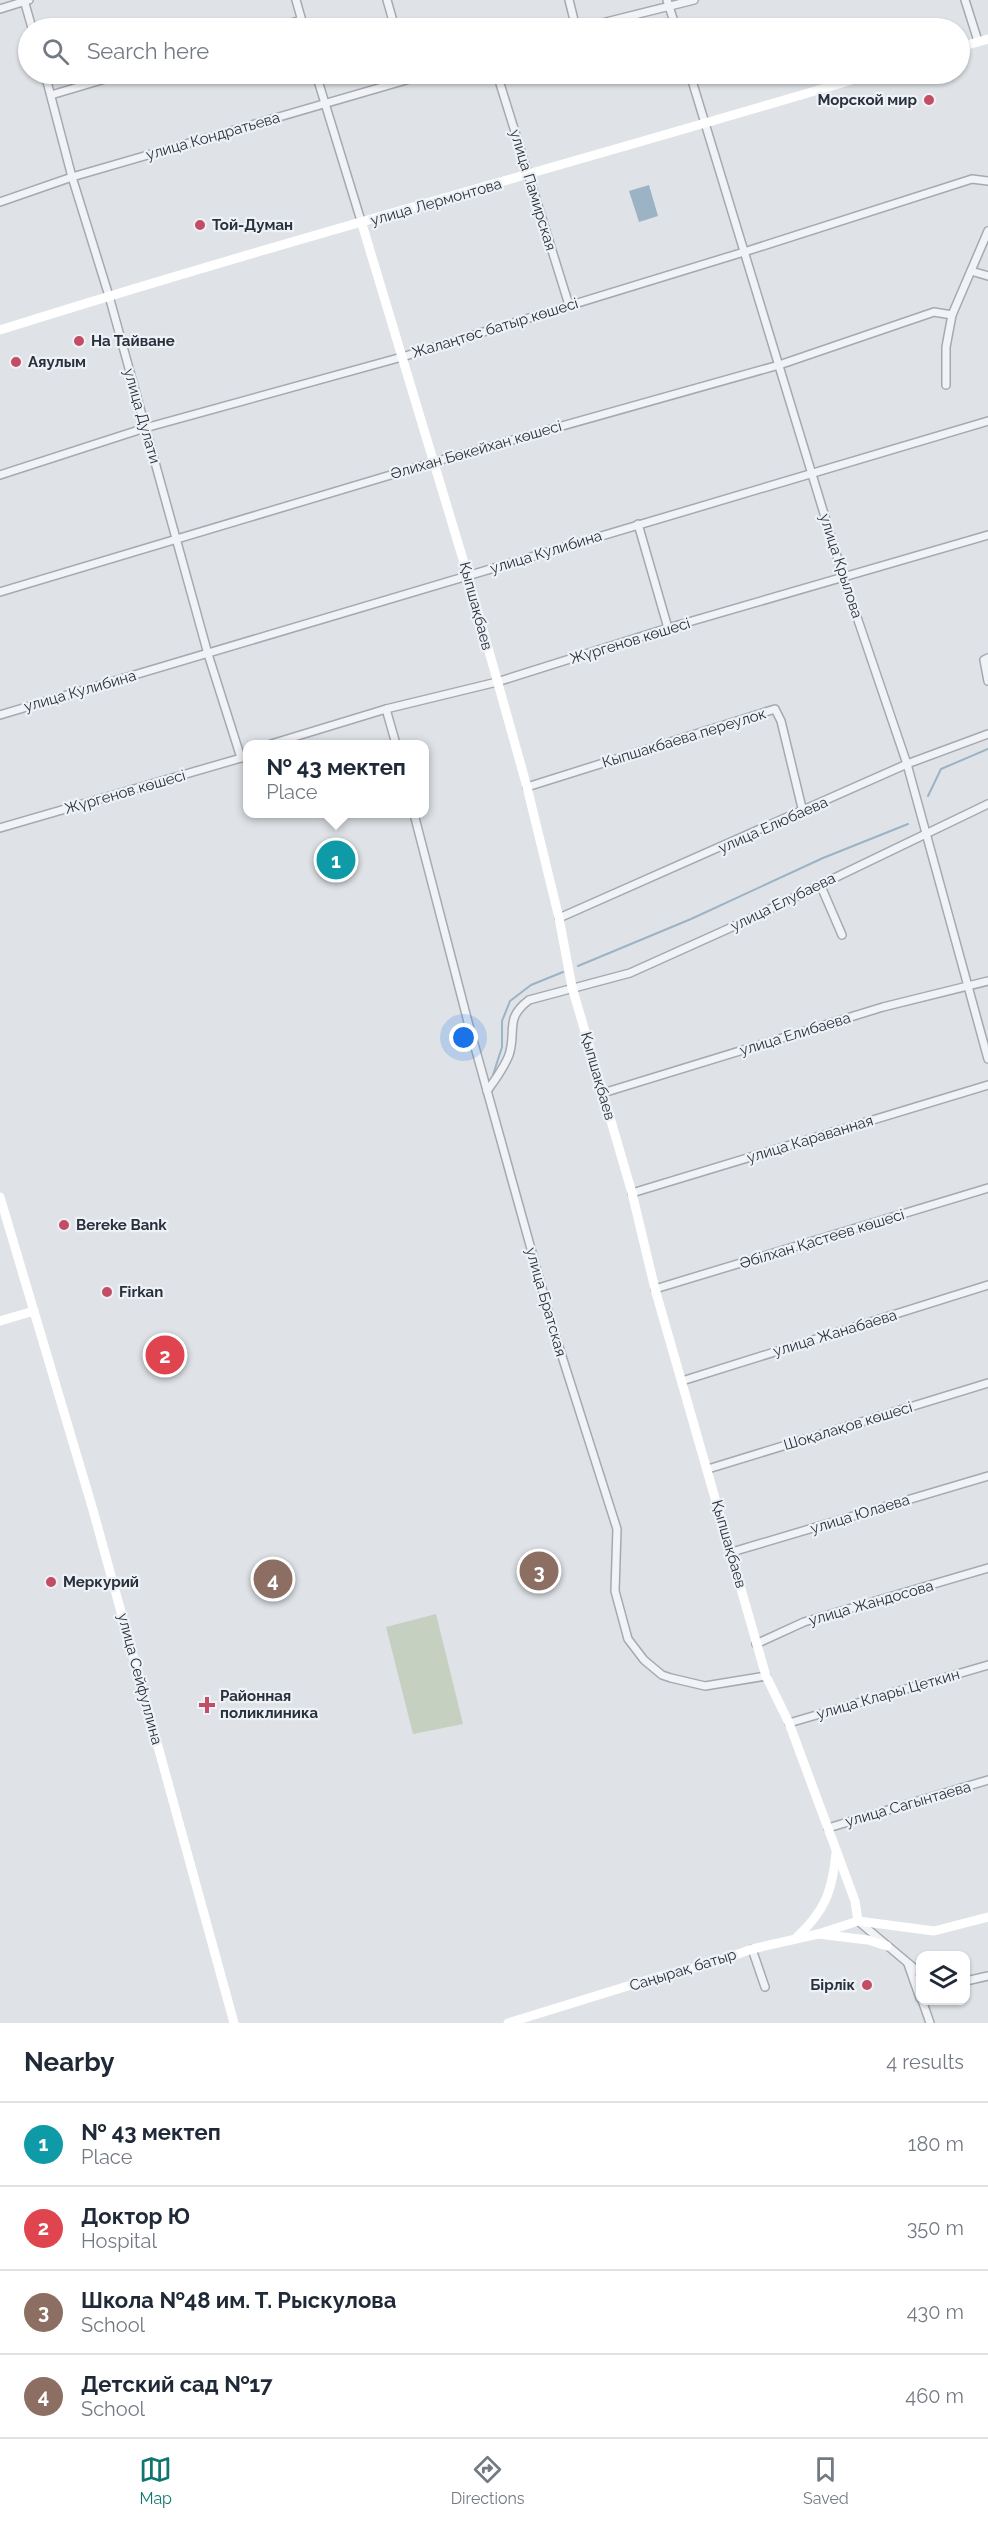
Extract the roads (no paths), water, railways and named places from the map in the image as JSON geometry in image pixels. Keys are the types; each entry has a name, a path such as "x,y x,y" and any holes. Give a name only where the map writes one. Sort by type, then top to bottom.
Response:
{"street":[{"path":"0,9 26,0 30,18"},
{"path":"296,0 301,18"},
{"path":"387,0 392,18"},
{"path":"569,0 574,18"},
{"path":"618,18 668,4 694,0"},
{"path":"965,0 978,42"},
{"path":"970,44 988,39"},
{"name":"улица Дулати","path":"48,84 72,177 109,296 208,654 241,758"},
{"path":"51,95 88,84"},
{"path":"319,84 362,224"},
{"name":"улица Кондратьева","path":"0,202 72,177 324,104 384,84"},
{"name":"улица Памирская","path":"500,84 569,306"},
{"name":"улица Крылова","path":"693,84 843,576 907,764 988,1059"},
{"name":"улица Лермонтова","path":"0,330 109,296 839,84"},
{"name":"Жалаңтөс батыр көшесі","path":"0,475 145,428 402,357 972,179 988,181"},
{"name":"Қыпшақбаев","path":"362,224 468,576 527,787 559,918 572,987 632,1193 655,1289 732,1552 756,1644 766,1676 789,1723 837,1851 855,1901 858,1921"},
{"path":"946,385 946,346 952,315 988,231"},
{"path":"971,271 988,276"},
{"name":"Әлихан Бөкейхан көшесі","path":"0,592 434,462 778,364 934,312 952,315"},
{"name":"улица Кулибина","path":"0,715 988,421"},
{"path":"638,524 668,628"},
{"name":"Жүргенов көшесі","path":"284,740 386,708 497,682 668,628 988,535"},
{"path":"988,658 984,660 988,681"},
{"path":"386,708 395,740"},
{"name":"Кыпшакбаева переулок","path":"527,787 775,709 781,721 803,812"},
{"name":"улица Елюбаева","path":"559,918 803,812 907,764 988,735"},
{"name":"Жүргенов көшесі","path":"0,828 241,758"},
{"name":"улица Елубаева","path":"487,1091 509,1053 512,1020 517,1009 529,1000 630,973 741,923 988,804"},
{"name":"улица Братская","path":"415,818 487,1091 553,1328 617,1529 615,1591 628,1639 644,1660 662,1675 671,1678 705,1686 766,1676"},
{"path":"820,884 842,936"},
{"name":"улица Елибаева","path":"603,1093 937,992 988,981"},
{"name":"улица Караванная","path":"632,1193 988,1085"},
{"name":"Әбілхан Қастеев көшесі","path":"655,1289 988,1188"},
{"name":"улица Сейфуллина","path":"0,1197 93,1510 234,2023"},
{"name":"улица Жанабаева","path":"682,1381 988,1285"},
{"path":"0,1321 34,1311"},
{"name":"Шоқалақов көшесі","path":"708,1469 988,1383"},
{"name":"улица Юлаева","path":"732,1552 988,1476"},
{"name":"улица Жандосова","path":"756,1644 804,1622 988,1568"},
{"name":"улица Клары Цеткин","path":"789,1723 988,1665"},
{"name":"улица Сагынтаева","path":"828,1828 988,1780"},
{"path":"796,1939 813,1922 827,1900 834,1879 837,1851"},
{"path":"858,1921 934,1931 988,1917"},
{"path":"858,1921 916,1970"},
{"name":"Саңырақ батыр","path":"508,2023 657,1977 713,1964 752,1949 818,1934 858,1921"},
{"path":"818,1934 868,1940 886,1946"},
{"path":"752,1949 765,1987"},
{"path":"908,1964 916,1986"},
{"path":"970,1980 988,1976"},
{"path":"923,2005 930,2023"}],"water":[{"path":"649,185 658,216 639,222 629,191"}],"waterway":[{"path":"928,796 941,769 988,749"},
{"path":"578,966 691,919 823,858 908,824"},
{"path":"493,1075 502,1047 502,1021 510,1001 531,985 563,972"}],"place":[{"name":"Морской мир","path":"929,100"},
{"name":"Той-Думан","path":"200,225"},
{"name":"На Тайване","path":"79,341"},
{"name":"Аяулым","path":"16,362"},
{"name":"№ 43 мектеп","path":"336,860"},
{"name":"Bereke Bank","path":"64,1225"},
{"name":"Firkan","path":"107,1292"},
{"name":"Доктор Ю","path":"165,1355"},
{"name":"Школа №48 им. Т. Рыскулова","path":"539,1571"},
{"name":"Детский сад №17","path":"273,1579"},
{"name":"Меркурий","path":"51,1582"},
{"name":"Районная поликлиника","path":"207,1705"},
{"name":"Бірлік","path":"867,1985"}]}
